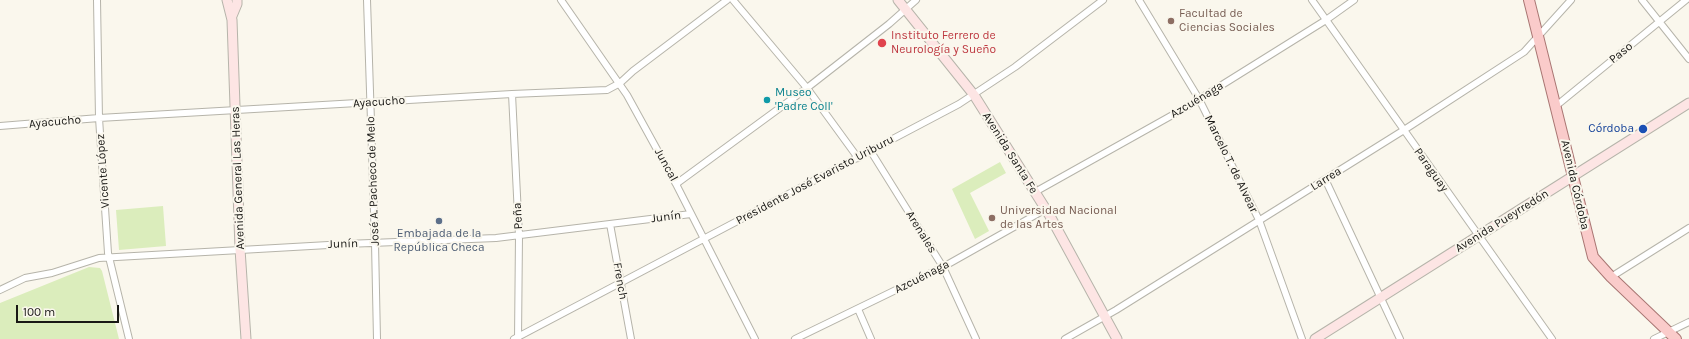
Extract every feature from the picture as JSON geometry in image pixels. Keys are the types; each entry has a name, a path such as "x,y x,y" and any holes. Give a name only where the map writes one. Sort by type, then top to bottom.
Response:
{"main road":[{"name":"Avenida General Las Heras","path":"228,0 228,5 232,16 240,249 246,339"},
{"name":"Avenida General Las Heras","path":"232,16 238,4 237,0"},
{"name":"Avenida Santa Fe","path":"898,0 974,95 1046,209 1117,339"},
{"name":"Avenida Córdoba","path":"1529,0 1591,252 1596,262 1672,335"},
{"name":"Avenida Pueyrredón","path":"1315,339 1689,103"}],"street":[{"name":"Vicente López","path":"97,0 99,118 109,258 129,339"},
{"name":"José A. Pacheco de Melo","path":"367,0 375,243 376,339"},
{"name":"Juncal","path":"561,0 620,84 676,184 755,339"},
{"name":"Ayacucho","path":"0,126 99,118 512,94 607,90 620,84 633,71 727,0"},
{"path":"733,0 807,88 858,158"},
{"path":"676,184 807,88 916,0"},
{"name":"Presidente José Evaristo Uriburu","path":"517,338 959,104 1014,67 1103,0"},
{"name":"Marcelo T. de Alvear","path":"1139,0 1199,99 1258,220 1302,339"},
{"name":"Paraguay","path":"1312,0 1478,237 1552,339"},
{"name":"Azcuénaga","path":"1035,192 1199,99 1326,20 1354,0"},
{"name":"Larrea","path":"1065,339 1104,317 1404,130 1524,52 1571,0"},
{"path":"1642,0 1689,58"},
{"name":"Paso","path":"1556,106 1686,0"},
{"name":"Peña","path":"512,94 519,236 517,338"},
{"name":"Arenales","path":"870,150 943,267 976,339"},
{"path":"1325,179 1400,339"},
{"name":"Azcuénaga","path":"795,339 943,267 1046,209"},
{"name":"Junín","path":"0,290 25,278 52,273 99,258 240,249 519,236 691,214"},
{"name":"French","path":"610,224 631,339"},
{"path":"1611,277 1689,228"},
{"path":"858,309 871,339"},
{"path":"1654,339 1672,335 1689,322"}],"green space":[{"path":"1000,162 1006,173 970,193 989,231 975,239 952,189"},
{"path":"163,206 166,246 119,250 116,210"},
{"path":"89,267 100,268 102,271 119,339 0,339 0,303"}],"place":[{"name":"Facultad de Ciencias Sociales","path":"1171,21"},
{"name":"Instituto Ferrero de Neurología y Sueño","path":"882,43"},
{"name":"Museo 'Padre Coll'","path":"767,100"},
{"name":"Córdoba","path":"1643,129"},
{"name":"Universidad Nacional de las Artes","path":"992,218"},
{"name":"Embajada de la República Checa","path":"439,221"}]}
